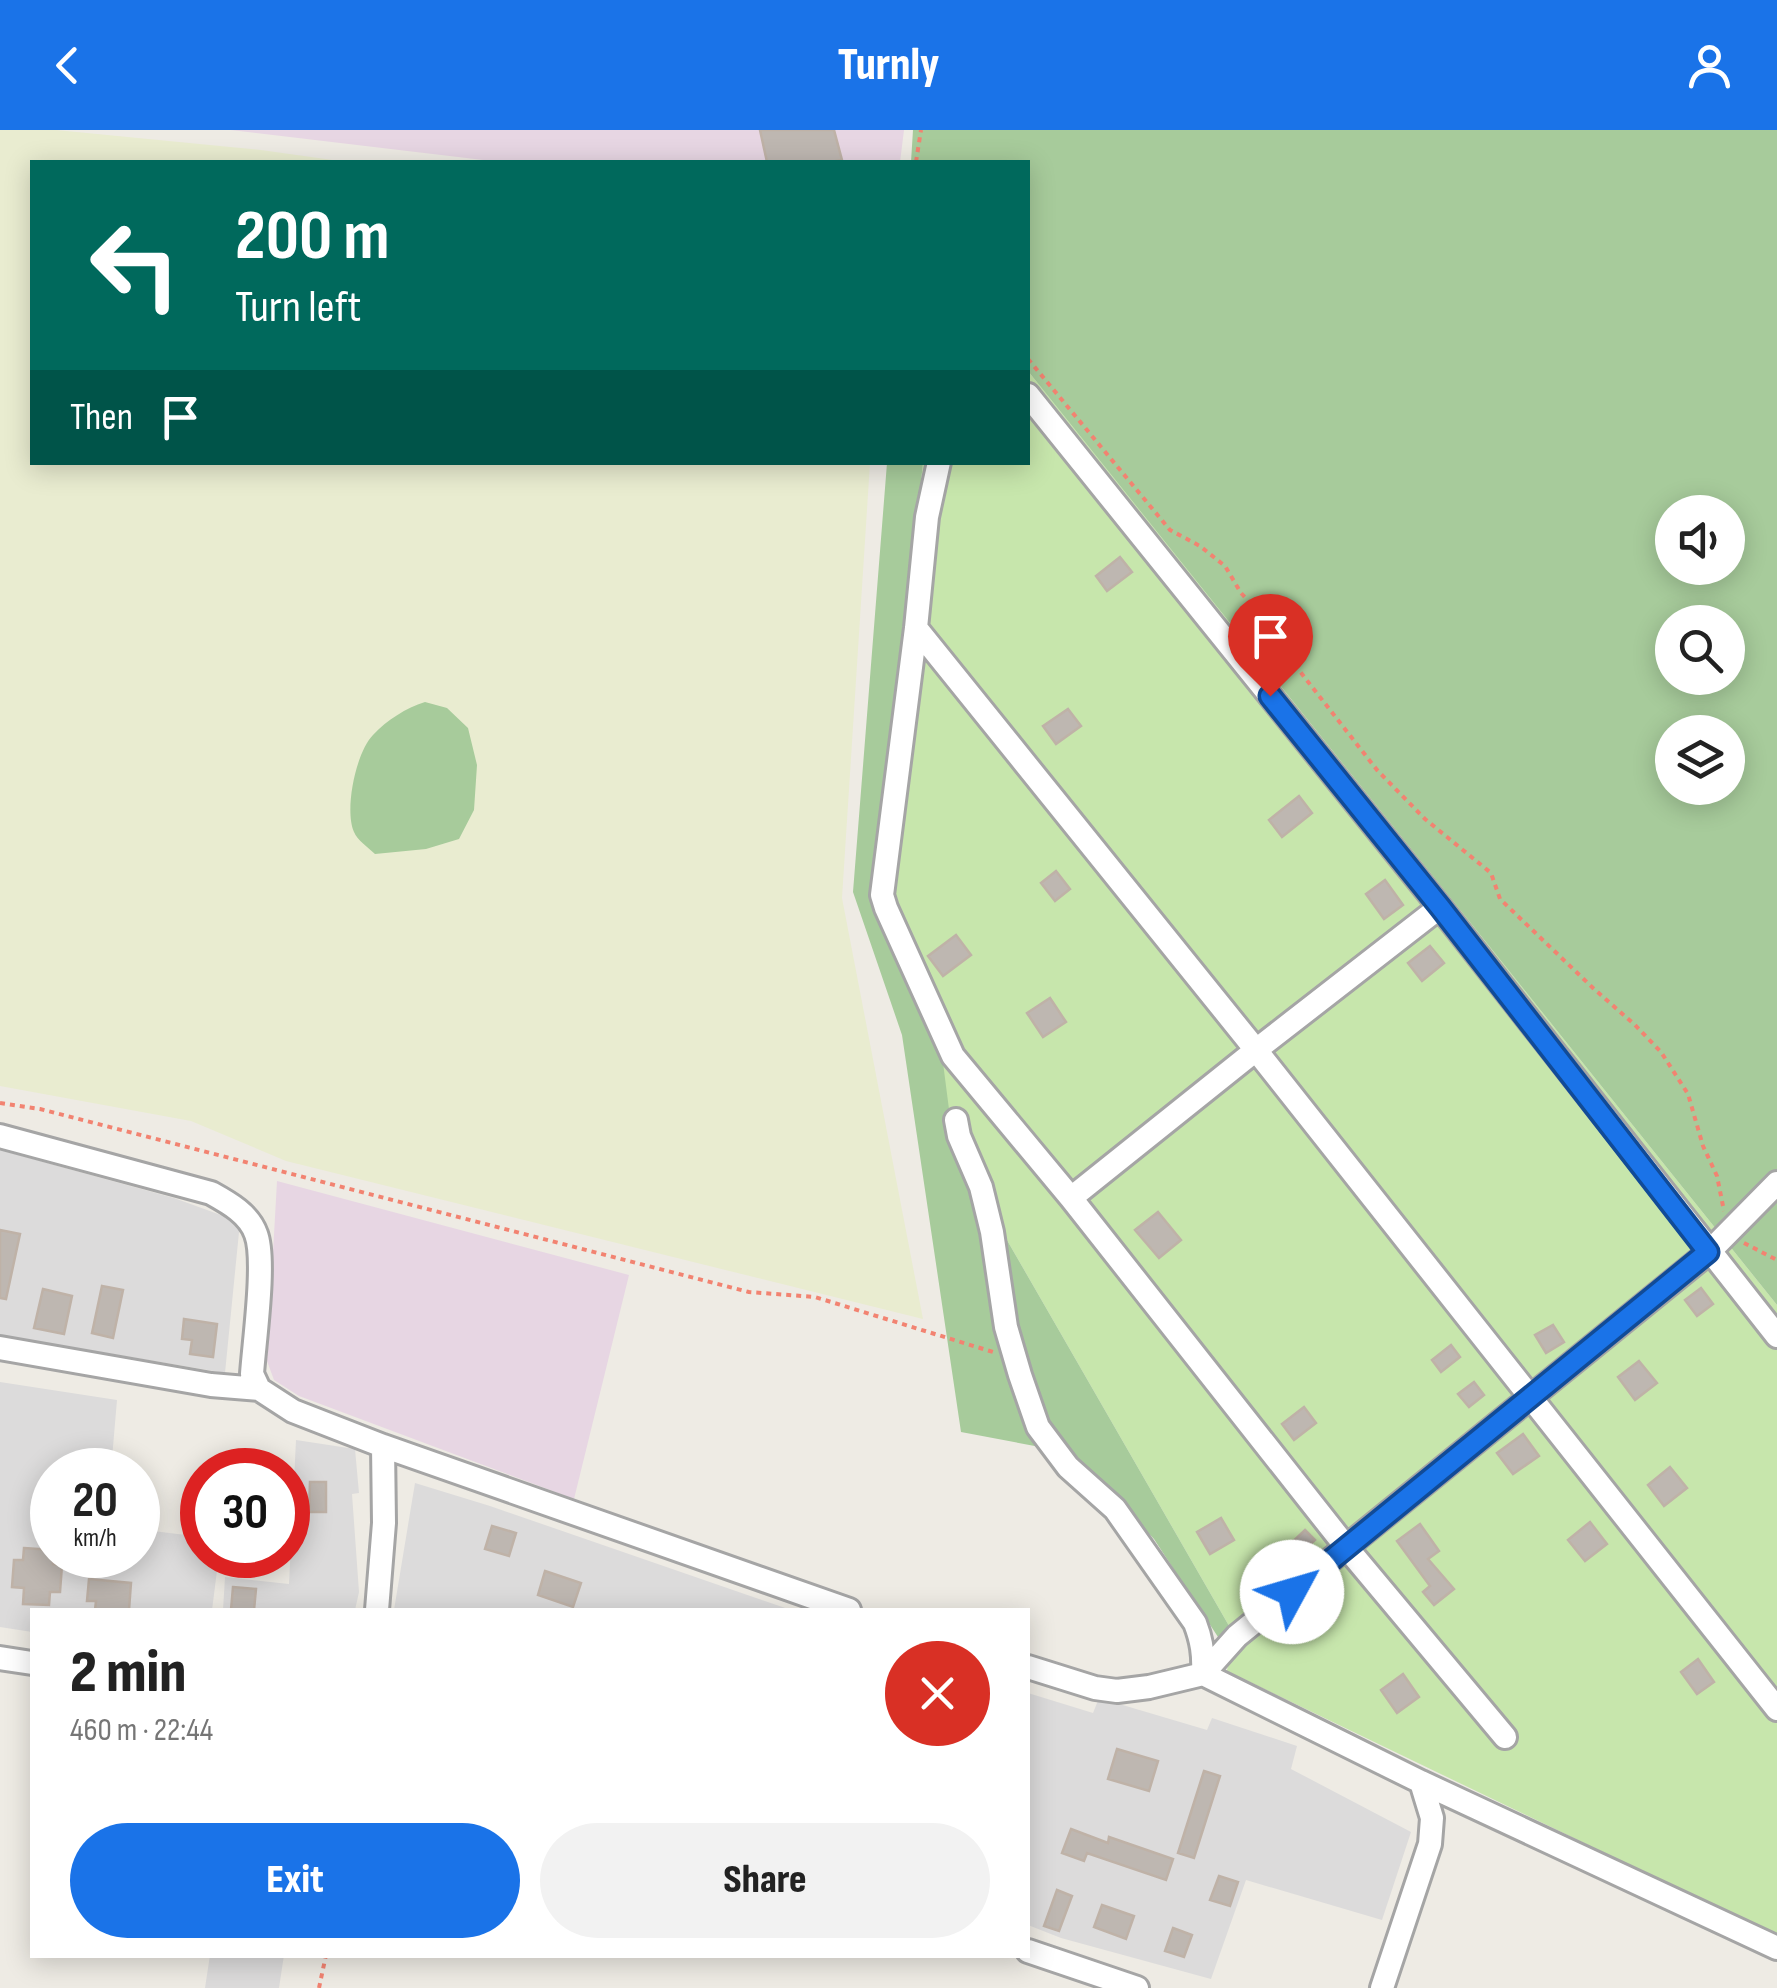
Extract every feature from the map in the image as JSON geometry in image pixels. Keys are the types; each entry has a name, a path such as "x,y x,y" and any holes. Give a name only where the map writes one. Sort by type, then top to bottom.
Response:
{"street":[{"path":"1030,397 1440,907 1777,1336"},
{"path":"937,465 927,517 882,894 953,1056 1071,1198 1347,1548 1505,1737"},
{"path":"916,628 1256,1050 1777,1709"},
{"path":"1071,1198 1440,907"},
{"path":"956,1120 981,1187 1006,1326 1038,1427 1068,1466 1115,1509 1195,1623 1202,1640 1204,1674"},
{"path":"0,1136 211,1194 232,1205 248,1220 257,1236 259,1269 252,1374 259,1389"},
{"path":"1030,1669 1117,1692 1204,1674 1237,1636 1708,1252 1777,1183"},
{"path":"0,1348 211,1385 259,1389 292,1411 382,1446 843,1608"},
{"path":"377,1608 384,1522 382,1446"},
{"path":"0,1658 30,1663"},
{"path":"1204,1674 1421,1782 1775,1944"},
{"path":"1382,1988 1430,1844 1432,1818 1421,1782"},
{"path":"1030,1951 1137,1988"}],"path":[{"path":"916,160 920,130"},
{"path":"1030,361 1170,530 1200,546 1225,566 1378,770 1425,820 1491,873 1500,899 1662,1052 1688,1094 1703,1146 1717,1176 1729,1232 1777,1260"},
{"path":"0,1104 60,1114 749,1292 815,1297 1015,1359"},
{"path":"318,1988 325,1958"}],"shaded area":[{"path":"231,130 904,130 900,160 483,160"},
{"path":"0,1150 174,1198 240,1222 225,1373 0,1335"},
{"path":"277,1181 629,1275 574,1499 299,1396 274,1380 267,1361"},
{"path":"0,1382 117,1400 113,1448 30,1448 30,1578 160,1578 160,1532 180,1534 180,1578 216,1578 212,1608 30,1608 30,1632 0,1627"},
{"path":"296,1440 355,1449 359,1493 352,1494 359,1592 355,1608 223,1608 225,1578 289,1584 289,1578 310,1578 310,1448 296,1448"},
{"path":"415,1483 785,1608 394,1608"},
{"path":"1030,1694 1093,1713 1099,1698 1207,1730 1212,1718 1297,1746 1291,1769 1411,1832 1382,1920 1246,1880 1211,1979 1030,1926"},
{"path":"210,1958 284,1958 279,1988 205,1988"}],"green space":[{"path":"0,130 56,130 333,160 30,160 30,465 870,465 842,898 923,1319 286,1161 191,1121 0,1086"},
{"path":"913,130 1777,130 1777,1305 1030,373 1030,160 911,160"},
{"path":"1030,373 1777,1305 1777,1936 1227,1671 1232,1631 954,1148 877,898 923,465 1030,465"},
{"path":"887,465 923,465 877,898 942,1055 954,1148 1232,1631 1220,1640 1154,1539 1072,1453 961,1432 902,1035 853,892"},
{"path":"425,702 447,708 468,728 477,765 474,810 459,839 426,849 375,854 358,838 351,822 351,796 361,754 378,730 404,711"}],"building":[{"path":"760,130 834,130 842,160 767,160"},
{"path":"1120,557 1132,572 1107,591 1096,576"},
{"path":"1068,709 1081,726 1056,744 1043,726"},
{"path":"1299,796 1312,813 1282,837 1269,820"},
{"path":"1056,871 1070,889 1055,901 1041,883"},
{"path":"1385,880 1403,905 1384,919 1366,894"},
{"path":"956,935 971,955 943,976 928,956"},
{"path":"1430,946 1444,963 1422,981 1408,963"},
{"path":"1050,998 1066,1022 1043,1037 1027,1013"},
{"path":"1158,1212 1181,1240 1159,1258 1135,1230"},
{"path":"0,1230 20,1234 6,1299 0,1298"},
{"path":"102,1286 123,1290 113,1338 92,1333"},
{"path":"1701,1288 1713,1304 1697,1316 1685,1300"},
{"path":"43,1289 72,1296 64,1334 34,1328"},
{"path":"184,1319 217,1324 213,1357 190,1354 192,1340 182,1339"},
{"path":"1553,1325 1564,1342 1546,1353 1535,1335"},
{"path":"1451,1345 1460,1357 1441,1372 1432,1360"},
{"path":"1639,1361 1657,1383 1635,1400 1618,1377"},
{"path":"1474,1382 1484,1395 1469,1407 1458,1394"},
{"path":"1304,1407 1316,1423 1294,1440 1282,1424"},
{"path":"1523,1434 1539,1456 1513,1474 1497,1453"},
{"path":"1670,1467 1687,1488 1664,1506 1648,1485"},
{"path":"310,1482 326,1482 326,1512 310,1512"},
{"path":"1221,1518 1234,1540 1210,1554 1197,1532"},
{"path":"1590,1522 1607,1544 1585,1561 1568,1540"},
{"path":"1420,1524 1439,1551 1428,1559 1454,1589 1434,1605 1423,1592 1430,1586 1397,1541"},
{"path":"492,1526 516,1533 509,1556 485,1549"},
{"path":"1305,1530 1315,1540 1295,1558 1286,1548"},
{"path":"24,1548 30,1548 30,1578 61,1578 60,1592 50,1592 49,1605 23,1604 24,1588 12,1587 14,1560 23,1560"},
{"path":"545,1571 581,1583 573,1607 538,1595"},
{"path":"89,1579 131,1583 129,1608 95,1608 96,1601 87,1601"},
{"path":"233,1587 256,1589 254,1608 231,1608"},
{"path":"1319,1591 1337,1617 1302,1641 1285,1616"},
{"path":"1698,1659 1714,1682 1697,1694 1681,1672"},
{"path":"1403,1674 1419,1697 1397,1713 1381,1690"},
{"path":"1117,1749 1158,1761 1149,1791 1108,1779"},
{"path":"1204,1771 1220,1776 1194,1858 1178,1853"},
{"path":"1071,1829 1108,1843 1109,1837 1173,1859 1166,1880 1087,1853 1084,1861 1062,1853"},
{"path":"1219,1876 1238,1882 1230,1906 1210,1900"},
{"path":"1057,1890 1072,1896 1059,1931 1044,1926"},
{"path":"1102,1905 1134,1916 1126,1939 1094,1927"},
{"path":"1173,1928 1192,1935 1184,1957 1165,1951"}],"route":[{"path":"1270,696 1708,1252 1292,1592"}]}
